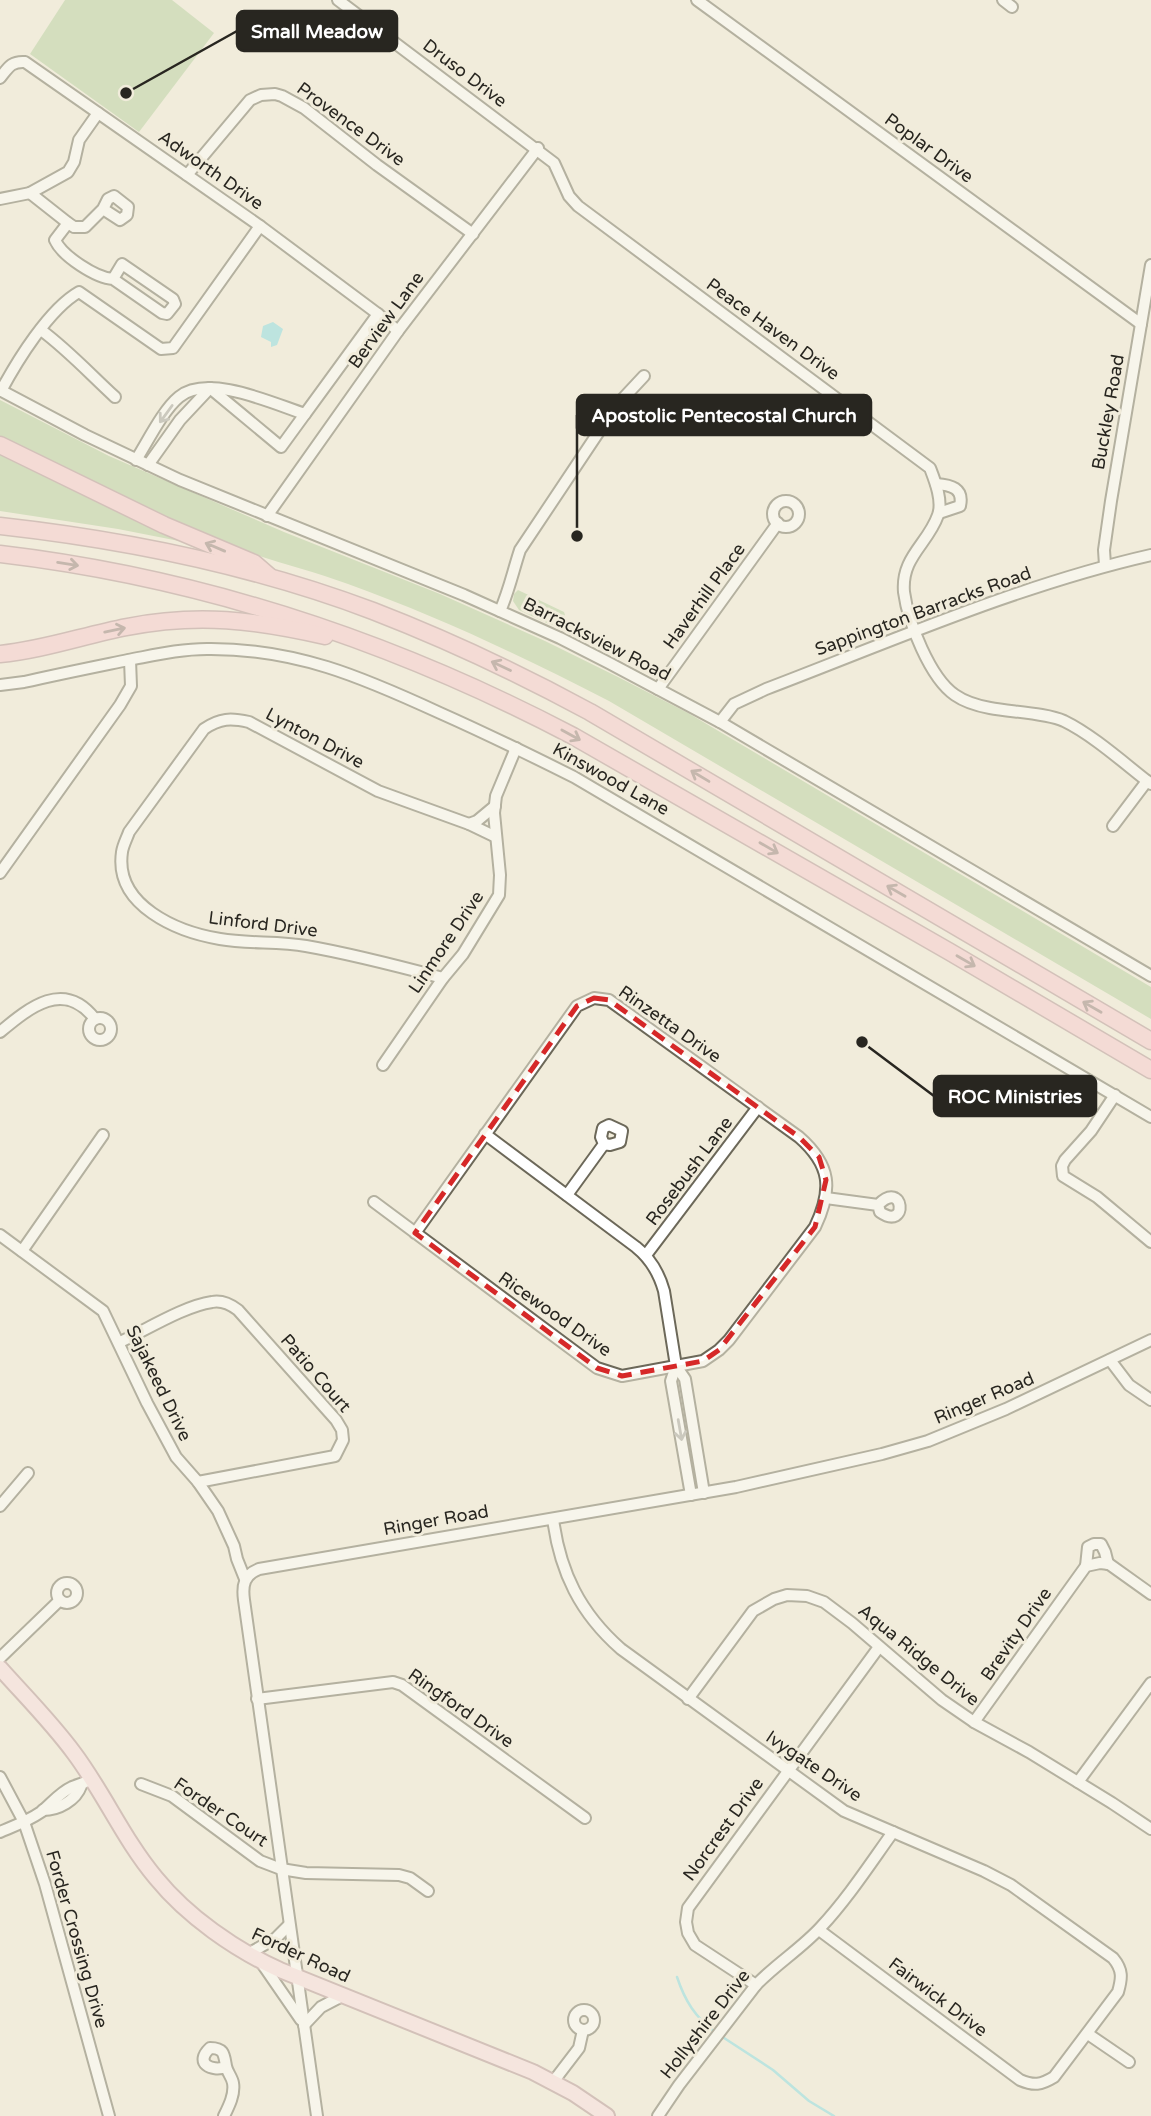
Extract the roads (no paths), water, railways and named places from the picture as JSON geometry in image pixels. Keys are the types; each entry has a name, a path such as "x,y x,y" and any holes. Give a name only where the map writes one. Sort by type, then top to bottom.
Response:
{"highway":[{"path":"0,445 164,525 254,563 274,580"},
{"path":"0,526 139,547 274,580 372,611 462,648 548,690 643,743 1151,1041"},
{"path":"0,554 122,573 216,594 308,621 399,654 487,692 573,736 950,951 1151,1070"},
{"path":"0,654 150,623 218,619 273,624 399,654"}],"main road":[{"name":"Forder Road","path":"0,1668 45,1716 87,1782 155,1878 191,1912 227,1940 254,1958 297,1978 553,2082 607,2116"}],"street":[{"name":"Druso Drive","path":"338,0 538,148"},
{"name":"Poplar Drive","path":"697,0 1141,324"},
{"name":"Adworth Drive","path":"0,78 10,65 25,62 260,226 378,313 398,331"},
{"name":"Provence Drive","path":"187,175 250,100 261,95 282,96 304,108 377,165 473,233"},
{"path":"0,199 30,193 68,172 74,162 79,140 98,113"},
{"name":"Berview Lane","path":"267,516 398,331 538,148"},
{"name":"Peace Haven Drive","path":"538,148 554,163 569,196 578,206 918,458 930,468 936,484"},
{"path":"30,193 74,227 85,227 103,209"},
{"path":"68,223 55,240 58,247 92,273 104,279 113,279 162,313 167,314 175,304 173,299 122,264 113,279"},
{"path":"1,390 10,373 61,304 79,292 161,349 173,348 260,226"},
{"name":"Buckley Road","path":"1105,565 1106,538 1151,265"},
{"path":"210,388 281,447 378,313"},
{"path":"41,330 68,350 85,370 115,397"},
{"path":"500,611 520,551 616,406 644,376"},
{"path":"149,465 180,420 210,388"},
{"path":"136,460 180,396 194,390 233,389 305,414"},
{"name":"Barracksview Road","path":"1,390 136,460 560,638 720,722 1151,976"},
{"path":"939,513 960,506 960,492 954,486 936,484 939,513 912,555 905,571 904,586 905,601 915,632 937,678 957,697 990,708 1061,720 1149,782 1113,826"},
{"name":"Haverhill Place","path":"658,689 778,523"},
{"name":"Sappington Barracks Road","path":"720,722 739,701 766,689 1012,595 1105,565 1151,555"},
{"name":"Kinswood Lane","path":"0,685 171,651 261,651 330,666 516,748 574,777 1151,1117"},
{"path":"0,873 120,705 131,686 130,660"},
{"name":"Lynton Drive","path":"122,852 129,832 139,816 204,729 215,721 232,718 249,722 387,796 469,824 496,837"},
{"name":"Linmore Drive","path":"383,1065 443,978 463,954 499,895 496,796 516,748"},
{"path":"469,824 495,806"},
{"name":"Linford Drive","path":"122,852 122,869 130,892 149,910 175,927 222,940 303,945 443,978"},
{"name":"Rinzetta Drive","path":"415,1233 577,1006 594,998 609,1000 799,1137 819,1157 826,1180 826,1198"},
{"path":"0,1032 28,1009 47,1000 64,999 79,1003 95,1019"},
{"path":"1115,1096 1065,1160 1062,1166 1063,1176 1097,1197 1151,1242"},
{"name":"Rosebush Lane","path":"646,1255 758,1107"},
{"path":"485,1134 646,1255 660,1278 676,1366 685,1379 704,1493"},
{"path":"22,1251 103,1135"},
{"path":"567,1195 604,1144"},
{"path":"826,1198 877,1205"},
{"name":"Ricewood Drive","path":"374,1202 597,1368 622,1376 703,1361 719,1350 815,1227 826,1198"},
{"name":"Sajakeed Drive","path":"0,1235 103,1311 176,1457 218,1511 245,1579"},
{"name":"Patio Court","path":"120,1342 191,1307 214,1301 227,1303 238,1310 329,1410 342,1430 343,1440 335,1456 198,1482"},
{"name":"Ringer Road","path":"245,1579 259,1569 704,1493 817,1469 928,1441 1017,1405 1151,1340"},
{"path":"1110,1360 1129,1385 1151,1400"},
{"path":"676,1366 671,1381 691,1495"},
{"path":"0,1506 29,1473"},
{"name":"Ivygate Drive","path":"553,1519 569,1584 604,1634 621,1649 844,1811 1011,1885 1114,1958 1122,1975 1118,1992 1088,2034"},
{"name":"Brevity Drive","path":"974,1723 1086,1566 1088,1547 1101,1545 1108,1564 1151,1594"},
{"path":"1086,1566 1108,1564"},
{"path":"245,1579 243,1600 317,2116"},
{"name":"Aqua Ridge Drive","path":"688,1699 752,1611 787,1595 807,1596 824,1602 942,1700 974,1723 1029,1752 1151,1829"},
{"path":"0,1658 60,1600"},
{"name":"Norcrest Drive","path":"756,1984 695,1945 688,1933 688,1908 879,1647"},
{"name":"Ringford Drive","path":"257,1699 379,1682 402,1685 585,1818"},
{"path":"1078,1782 1151,1683"},
{"name":"Forder Crossing Drive","path":"0,1777 24,1822 45,1884 109,2116"},
{"path":"0,1832 24,1822 73,1786 87,1782"},
{"name":"Forder Court","path":"141,1784 172,1796 260,1861 281,1869 306,1873 399,1875 411,1878 428,1891"},
{"name":"Hollyshire Drive","path":"658,2116 756,1984 819,1930 893,1832"},
{"path":"289,1925 254,1958 291,2003 304,2025"},
{"name":"Fairwick Drive","path":"819,1930 1020,2080 1040,2085 1054,2077 1088,2034"},
{"path":"304,2025 321,2007 342,1996"},
{"path":"553,2082 579,2048 583,2030"},
{"path":"1088,2034 1129,2062"},
{"path":"224,2116 231,2100 233,2083 226,2067"}],"water":[{"path":"273,322 283,329 277,345 271,347 271,342 261,337 263,326"}],"waterway":[{"path":"677,1977 692,2008 716,2033"},
{"path":"721,2036 773,2070 809,2101 834,2116"}],"place":[{"name":"Small Meadow","path":"126,93"},
{"name":"Apostolic Pentecostal Church","path":"577,536"},
{"name":"ROC Ministries","path":"862,1042"}]}
